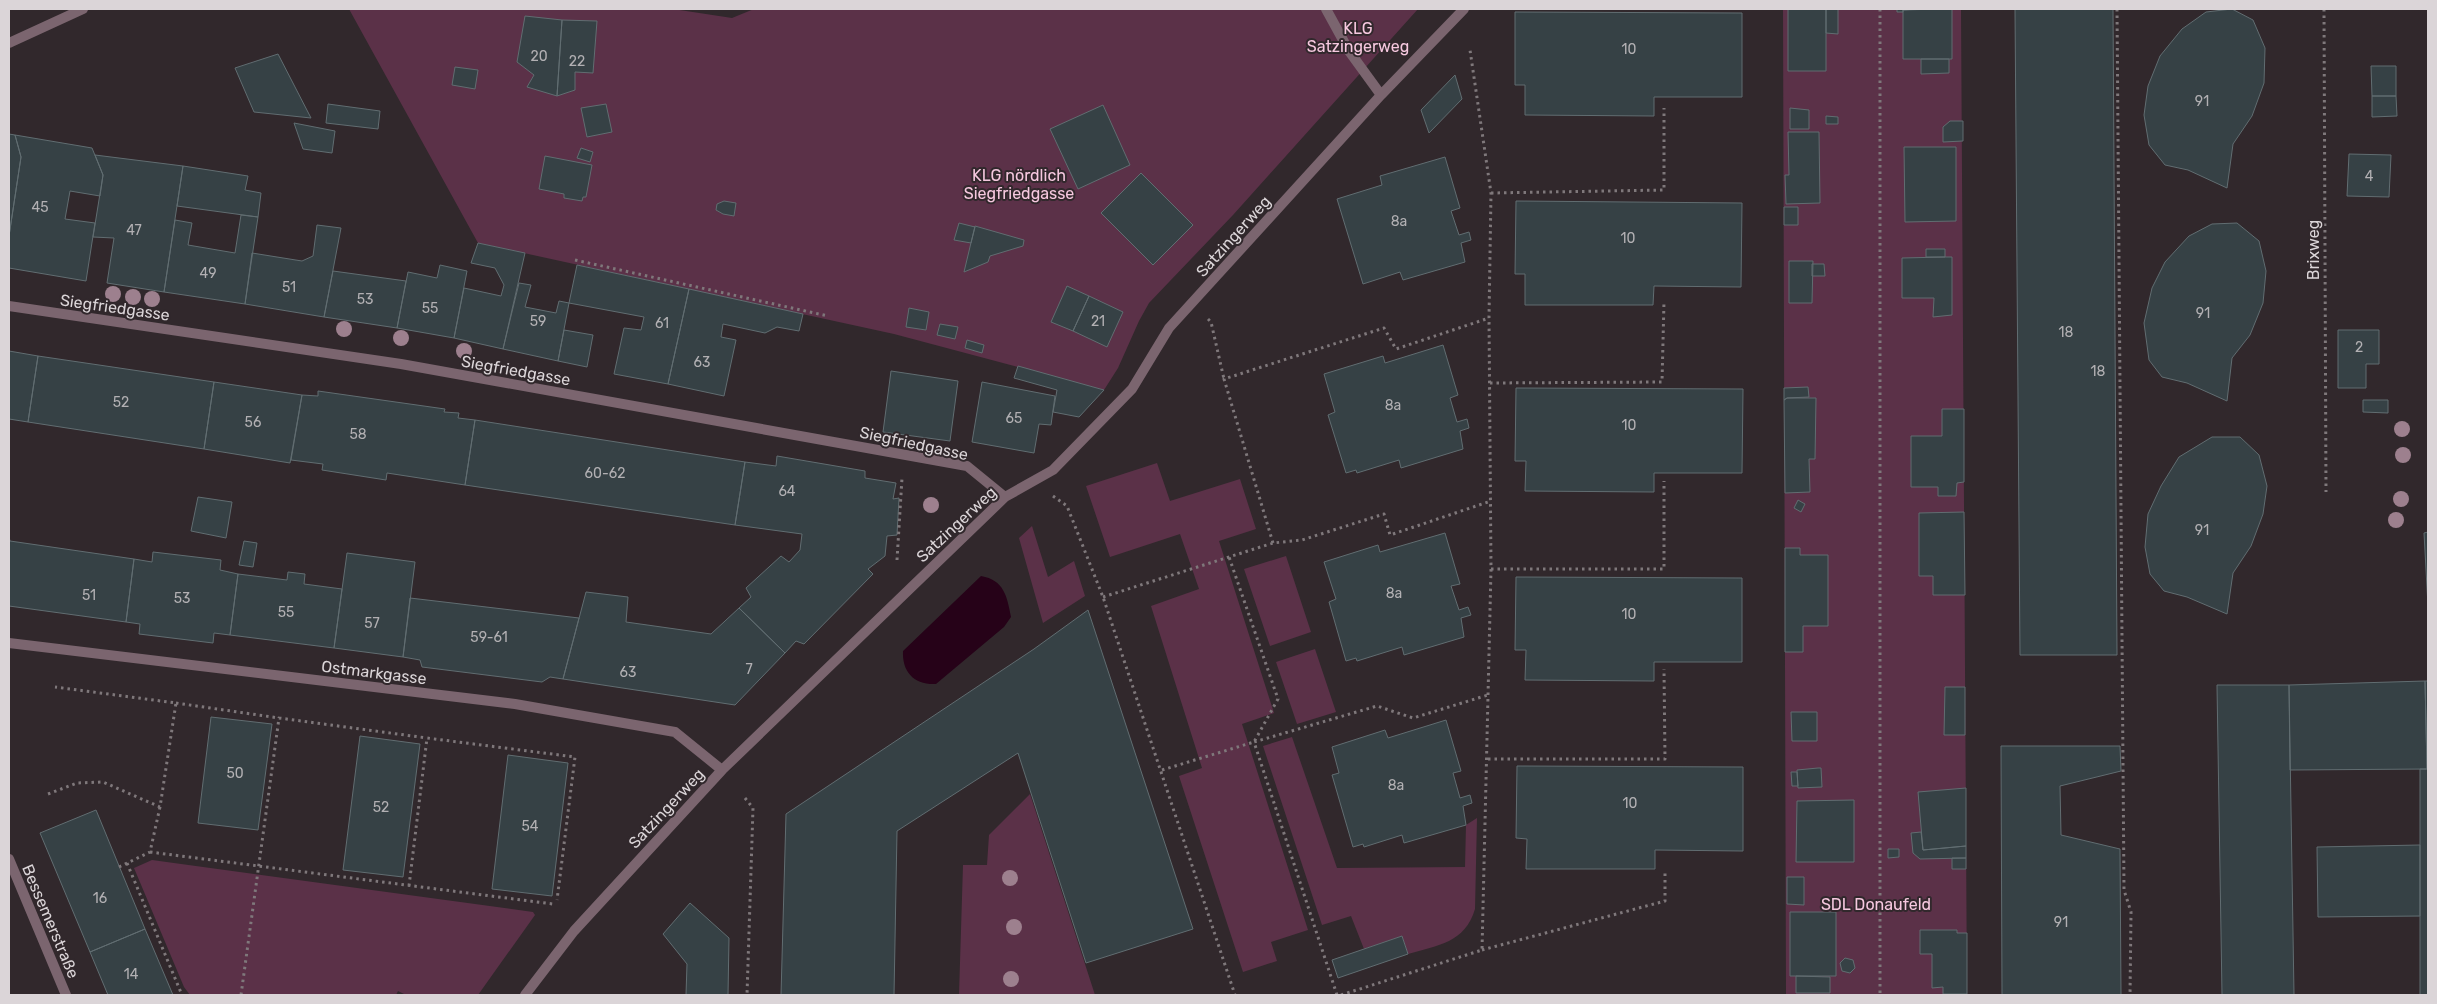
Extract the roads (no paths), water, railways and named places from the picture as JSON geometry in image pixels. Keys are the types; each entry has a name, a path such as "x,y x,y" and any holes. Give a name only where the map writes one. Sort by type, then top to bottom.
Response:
{"street":[{"path":"9,43 83,9"},
{"path":"1326,9 1349,51 1381,95"},
{"name":"Satzingerweg","path":"525,995 574,931 722,770 1006,497 1053,470 1132,389 1169,328 1381,95 1464,9"},
{"name":"Siegfriedgasse","path":"9,306 400,364 967,466 1006,497"},
{"name":"Ostmarkgasse","path":"9,643 515,704 675,732 722,770"},
{"name":"Bessemerstraße","path":"9,859 66,995"}],"park label":[{"name":"KLG Satzingerweg","path":"1358,37"},
{"name":"KLG nördlich Siegfriedgasse","path":"1019,184"},
{"name":"SDL Donaufeld","path":"1876,904"}]}
